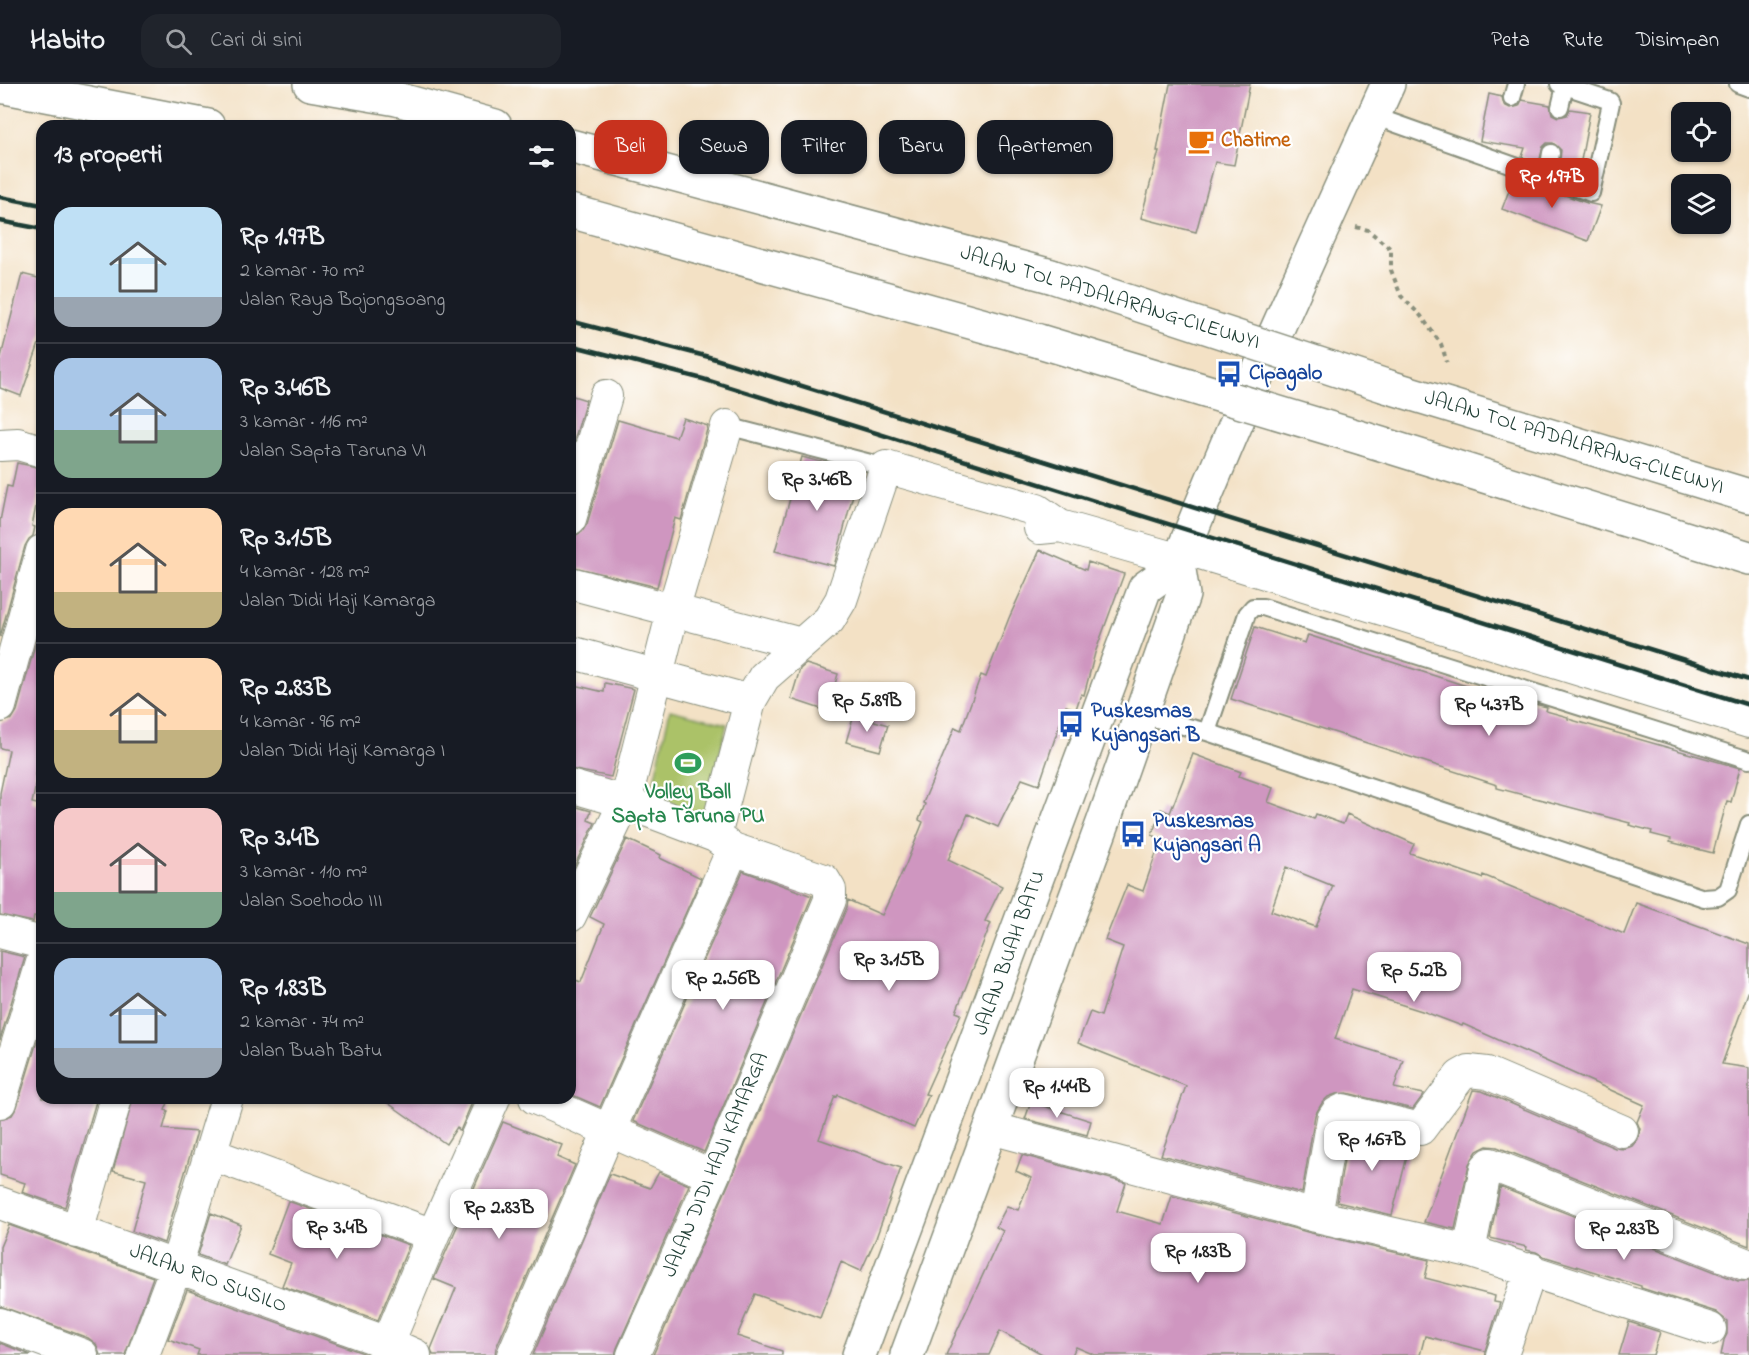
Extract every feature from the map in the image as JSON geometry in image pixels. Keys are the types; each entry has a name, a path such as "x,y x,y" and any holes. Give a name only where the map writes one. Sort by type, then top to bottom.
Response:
{"main road":[{"path":"310,84 397,99 473,120"},
{"path":"1181,557 1326,219 1388,84"},
{"path":"0,86 177,120"},
{"name":"JALAN TOL PADALARANG–CILEUNYI","path":"576,148 1051,276 1386,386 1749,496"},
{"path":"576,213 1039,341 1749,558"},
{"path":"1613,515 1749,564"},
{"name":"JALAN BUAH BATU","path":"907,1355 1183,596 1181,557"},
{"name":"JALAN BUAH BATU","path":"859,1355 1145,588 1181,557"}],"street":[{"path":"576,498 606,396"},
{"path":"576,904 625,802 673,611 727,426"},
{"path":"0,445 18,444 36,449"},
{"path":"513,1355 609,1131 724,842 750,701 764,677 829,620 841,600 883,477 1032,528 1060,526 1181,557 1749,722"},
{"path":"576,585 801,644"},
{"path":"0,706 30,644 36,597"},
{"path":"576,654 750,701"},
{"path":"576,788 625,802 724,842"},
{"name":"JALAN DIDI HAJI KAMARGA","path":"633,1355 713,1176 830,900 830,890 824,880 724,842"},
{"path":"0,932 36,942"},
{"path":"0,1102 36,983"},
{"path":"1316,1216 1333,1119 1337,1113 1343,1110 1420,1129 1460,1076 1469,1071 1487,1073 1622,1131"},
{"path":"77,1232 114,1104"},
{"path":"143,1355 176,1267 225,1104"},
{"path":"395,1351 433,1235 491,1104"},
{"path":"548,1104 713,1176"},
{"path":"991,1128 1316,1216 1469,1251 1531,1269 1710,1329"},
{"path":"211,1154 433,1235"},
{"path":"1469,1251 1486,1168 1490,1164 1745,1264"},
{"name":"JALAN RIO SUSILO","path":"0,1203 176,1267 395,1351"},
{"path":"1502,1355 1531,1269"},
{"path":"0,1324 82,1355"}],"lane":[{"path":"1738,84 1749,88"},
{"path":"1374,116 1502,153 1547,177 1592,192 1611,103 1562,85 1560,107"},
{"path":"1547,177 1551,153"},
{"path":"727,426 883,477"},
{"path":"1207,732 1247,614 1253,607 1263,607 1749,760"},
{"path":"1141,715 1207,732 1704,898 1718,897 1728,890 1749,824"}],"path":[{"path":"1326,219 1368,230 1391,249 1391,270 1401,296 1421,316 1442,344 1447,362"}],"green space":[{"name":"Volley Ball Sapta Taruna PU","path":"670,710 727,724 705,816 649,803"}],"building":[{"path":"1170,84 1250,84 1234,165 1215,162 1196,232 1141,218 1159,151 1157,151"},
{"path":"1489,94 1502,97 1504,105 1510,108 1519,106 1522,100 1550,105 1552,114 1558,117 1567,115 1570,109 1590,112 1578,177 1559,170 1561,150 1553,143 1547,143 1543,147 1539,163 1522,157 1525,148 1480,141"},
{"path":"1514,177 1601,206 1588,241 1502,209"},
{"path":"22,274 36,278 36,352 21,396 0,388 0,361"},
{"path":"576,397 586,400 576,434"},
{"path":"683,418 708,426 681,520 675,518 657,587 576,567 576,535 582,532 587,524 618,420 676,437"},
{"path":"802,457 859,472 834,566 775,551"},
{"path":"17,463 36,467 36,506 32,526 35,527 33,536 25,546 0,637 0,521 7,486 12,487"},
{"path":"1040,550 1086,570 1088,562 1124,574 1095,653 1084,695 1081,694 1076,709 1066,706 1039,785 1022,779 998,827 968,814 948,860 1002,886 985,921 991,923 956,1012 961,1014 925,1094 929,1095 914,1128 838,1095 835,1096 819,1139 901,1168 876,1238 861,1271 841,1262 820,1318 755,1294 737,1336 782,1351 782,1355 653,1355 729,1183 848,900 882,915 923,822 919,820 925,804 923,803 955,727 961,730 981,675 986,677 1009,618"},
{"path":"1255,627 1305,643 1308,635 1485,692 1547,707 1546,711 1568,717 1568,719 1740,768 1731,802 1727,801 1713,853 1670,842 1671,839 1651,834 1652,831 1629,825 1630,823 1497,788 1497,785 1231,699"},
{"path":"36,642 36,785 32,803 36,804 36,916 34,916 33,922 0,915 0,793 9,750 0,748 0,723 12,719 17,711"},
{"path":"806,664 838,674 827,711 791,699 800,669"},
{"path":"605,683 634,689 611,777 576,770 576,685 604,692"},
{"path":"854,715 888,725 880,751 846,742"},
{"path":"1193,754 1241,772 1239,776 1273,788 1268,802 1314,819 1316,814 1343,824 1347,814 1414,844 1410,853 1482,878 1483,875 1624,934 1636,903 1749,944 1749,990 1722,1064 1749,1068 1749,1246 1497,1147 1487,1146 1477,1151 1469,1164 1455,1229 1424,1222 1473,1090 1482,1091 1615,1148 1624,1149 1632,1146 1638,1139 1640,1129 1637,1122 1644,1105 1463,1024 1462,1026 1352,989 1335,1039 1403,1060 1394,1088 1424,1094 1413,1109 1347,1093 1328,1097 1315,1115 1302,1193 1161,1155 1186,1086 1078,1043 1090,1012 1101,1016 1123,947 1105,940 1127,885 1143,891 1161,839 1152,835 1161,809 1170,813","holes":["1286,867 1333,886 1316,927 1271,911"]},
{"path":"576,807 591,811 588,820 595,823 576,863"},
{"path":"627,839 701,878 600,1107 576,1097 576,980 581,982 604,924 590,917"},
{"path":"743,871 812,896 704,1152 633,1121"},
{"path":"0,951 25,957 0,1040"},
{"path":"36,1045 36,1104 95,1104 65,1207 22,1192 25,1183 0,1175 0,1119 12,1115 17,1107"},
{"path":"1031,1102 1091,1121 1087,1135 1025,1119"},
{"path":"131,1104 168,1104 163,1129 197,1132 164,1243 132,1231 146,1180 113,1171"},
{"path":"389,1104 471,1104 460,1131 457,1127 446,1144"},
{"path":"503,1122 562,1145 557,1157 575,1165 495,1355 433,1355 431,1349 456,1288 434,1279"},
{"path":"1349,1130 1410,1145 1392,1215 1337,1202"},
{"path":"1022,1155 1126,1183 1117,1211 1163,1224 1172,1196 1311,1233 1429,1260 1425,1278 1495,1296 1494,1302 1500,1303 1485,1351 1425,1336 1420,1355 1095,1355 1076,1347 1072,1355 1044,1355 1000,1331 989,1355 946,1355 1003,1231 996,1227 1007,1206 1018,1210 1031,1178 1016,1171"},
{"path":"659,1172 689,1185 615,1355 533,1355 610,1174 650,1188"},
{"path":"1500,1187 1738,1281 1749,1281 1749,1355 1721,1355 1727,1334 1727,1321 1716,1312 1543,1256 1526,1250 1527,1247 1490,1238"},
{"path":"288,1201 409,1245 378,1320 282,1286 291,1263 268,1254"},
{"path":"211,1213 241,1225 225,1265 198,1255"},
{"path":"9,1225 153,1277 125,1355 100,1355 96,1344 88,1338 0,1306 0,1247"},
{"path":"187,1290 366,1354 197,1355 199,1350 168,1339"},
{"path":"1629,1322 1660,1332 1653,1355 1619,1355"},
{"path":"0,1343 31,1355 0,1355"}],"railway":[{"path":"0,197 36,204"},
{"path":"0,221 36,228"},
{"path":"576,323 709,357 1749,680"},
{"path":"576,347 703,379 1749,705"}],"place":[{"name":"Chatime","path":"1201,141"},
{"name":"Cipagalo","path":"1229,374"},
{"name":"Puskesmas Kujangsari B","path":"1071,724"},
{"name":"Volley Ball Sapta Taruna PU","path":"688,763"},
{"name":"Puskesmas Kujangsari A","path":"1133,834"}]}
